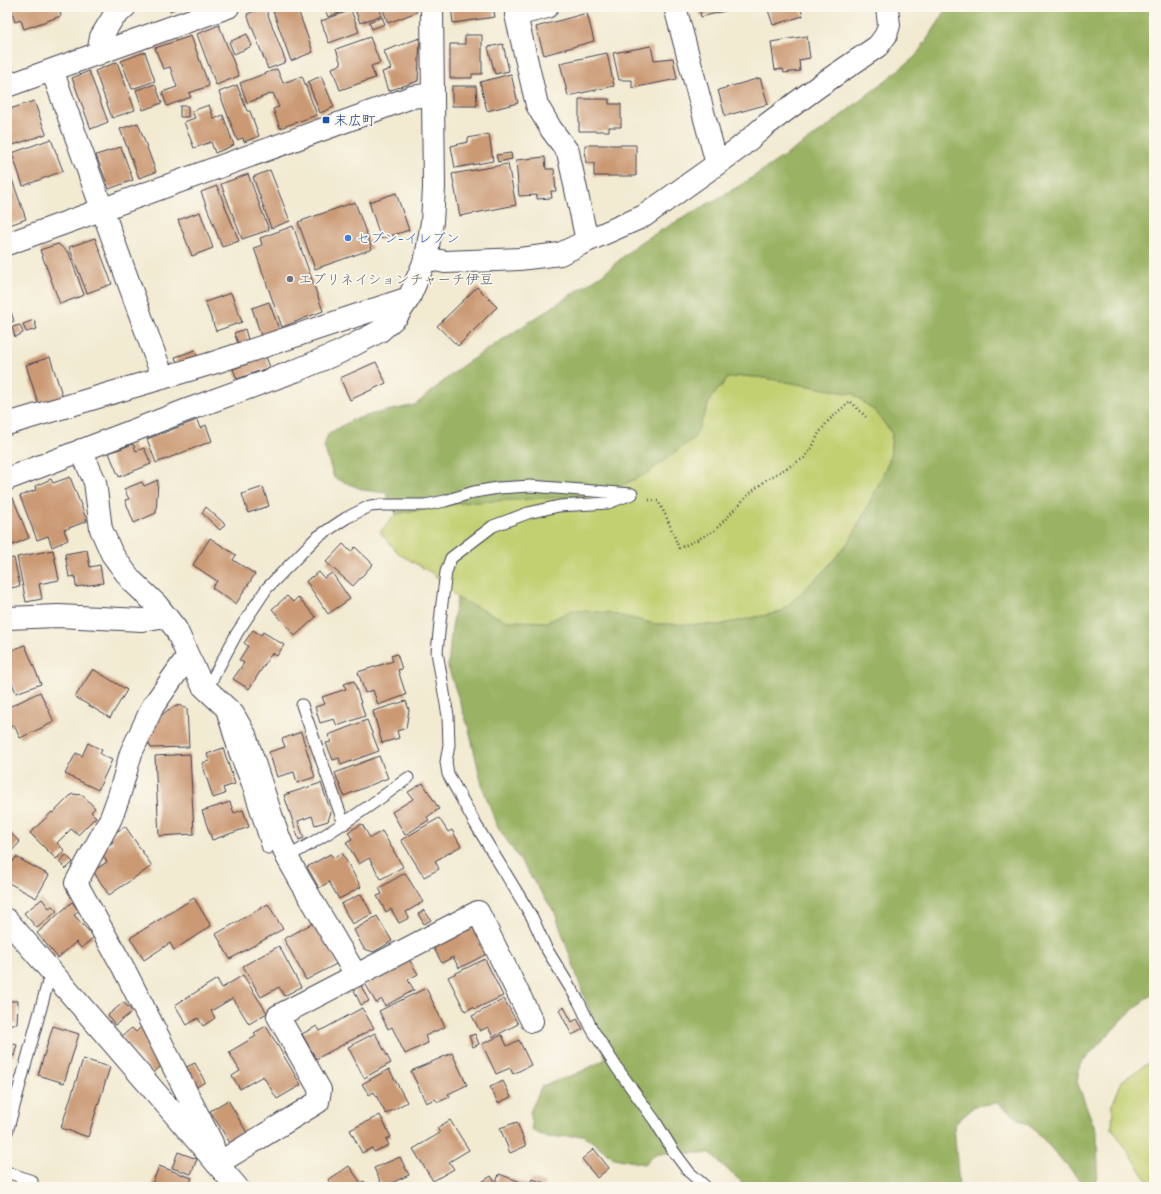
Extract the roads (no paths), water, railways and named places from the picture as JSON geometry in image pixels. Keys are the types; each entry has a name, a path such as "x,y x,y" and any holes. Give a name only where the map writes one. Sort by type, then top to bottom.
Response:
{"street":[{"path":"98,54 100,37 112,19 125,7"},
{"path":"7,86 228,7"},
{"path":"7,479 295,371 340,352 380,331 396,316 409,298 426,258 432,222 434,188 432,7"},
{"path":"547,7 516,15 537,105 551,129 568,152 587,241"},
{"path":"674,7 717,164"},
{"path":"426,258 445,262 519,259 560,254 644,216 738,149 766,125 813,90 878,46 886,35 889,25 887,7"},
{"path":"52,70 163,378"},
{"path":"7,244 412,97 433,94"},
{"path":"7,424 246,353 409,298"},
{"path":"81,450 95,482 101,529 112,554 131,580 157,605 176,629 203,686 233,714 245,735 275,827 278,853 300,882 356,975"},
{"path":"7,618 58,616 142,620 166,616"},
{"path":"188,656 153,706 131,753 111,818 76,883 124,969 212,1143 224,1178"},
{"path":"224,1178 318,1102 320,1090 278,1016 478,912 532,1021"},
{"path":"7,920 224,1178"}],"lane":[{"path":"213,695 237,633 267,588 316,538 346,518 370,506 382,504 425,505 445,501 474,492 498,488 530,486 632,494 608,503 559,506 528,513 492,526 451,558 446,572 437,652 448,716 449,745 446,762 448,774 476,825 532,917 546,948 579,1002 592,1029 617,1068 655,1121 674,1152 690,1172 706,1187"},
{"path":"302,705 344,824"},
{"path":"278,853 318,840 344,824 408,778"},
{"path":"7,1132 51,972"},
{"path":"7,1172 32,1180"}],"place":[{"name":"末広町","path":"326,120"},
{"name":"セブン-イレブン","path":"348,238"},
{"name":"エブリネイションチャーチ伊豆","path":"290,279"}]}
